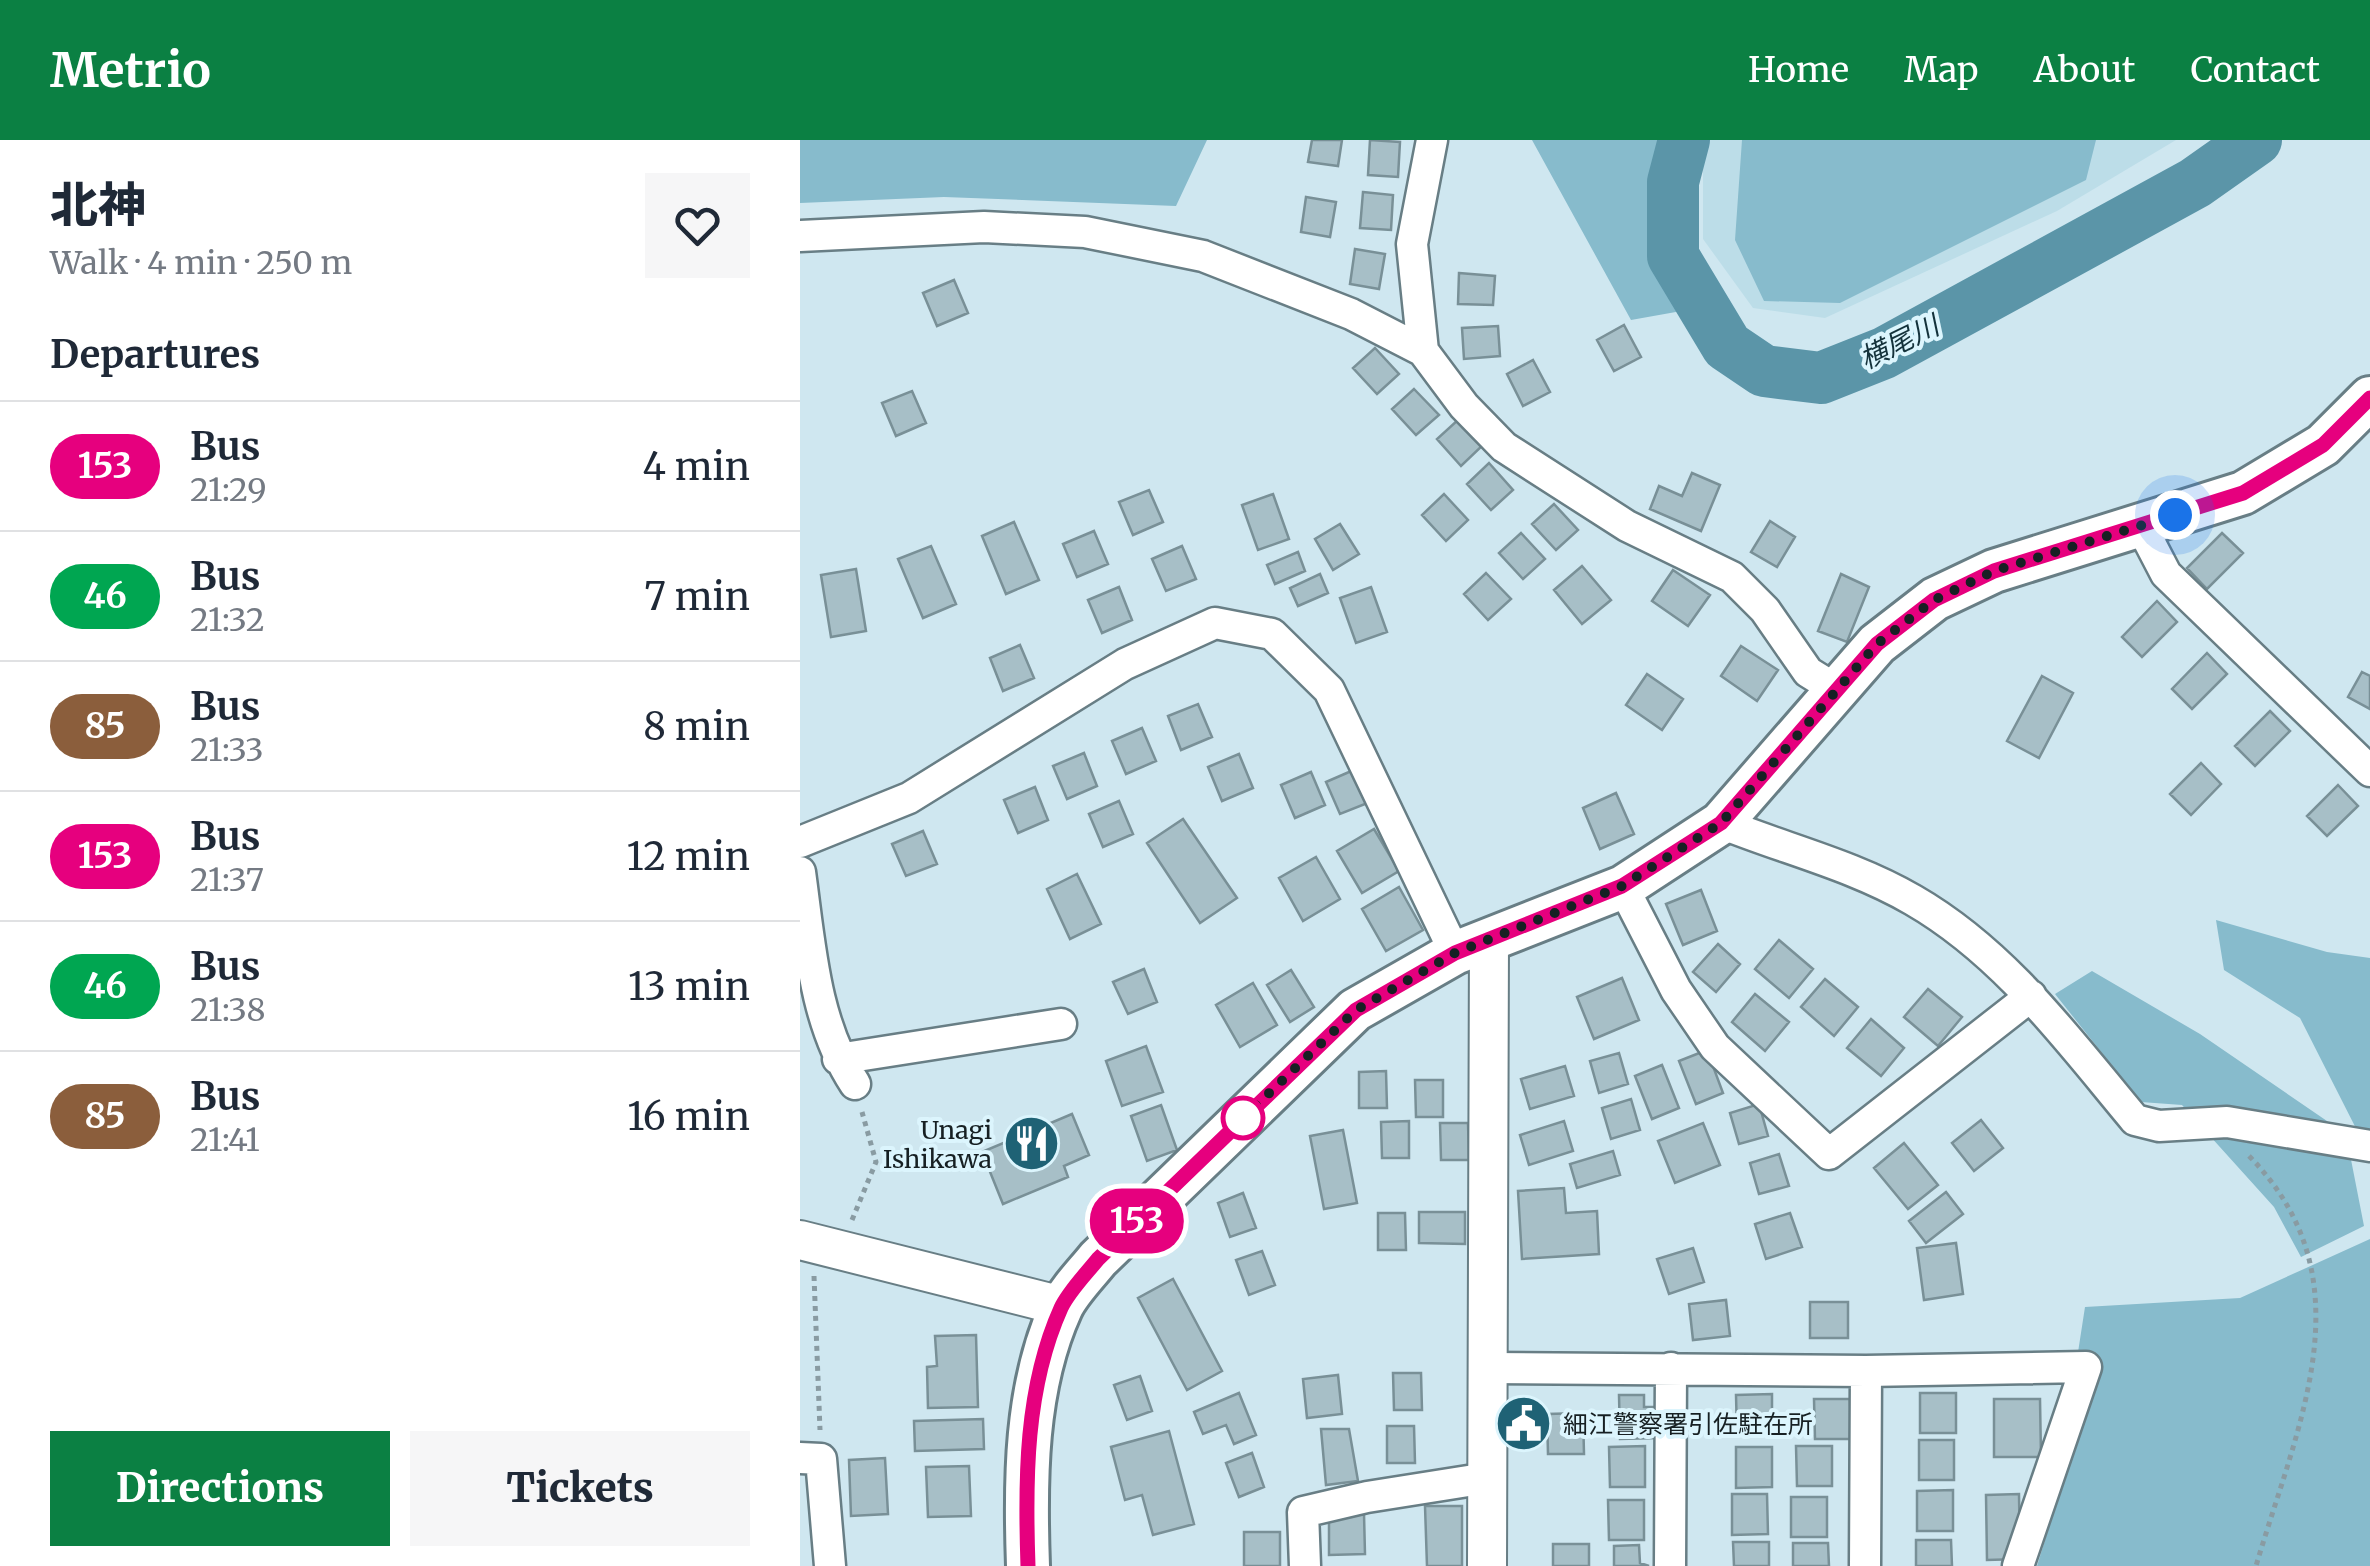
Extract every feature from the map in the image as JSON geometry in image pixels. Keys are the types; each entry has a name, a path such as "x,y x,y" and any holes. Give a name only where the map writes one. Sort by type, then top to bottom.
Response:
{"main road":[{"path":"1028,1566 1029,1444 1038,1380 1062,1306 1098,1259 1356,1010 1472,946 1622,886 1721,823 1877,644 1934,600 1994,571 2243,493 2323,445 2370,398"}],"street":[{"path":"1424,350 1412,244 1432,140"},
{"path":"800,236 984,227 1085,232 1204,256 1351,314 1424,350 1464,406 1504,447 1627,526 1732,577 1766,610 1808,672 1837,690"},
{"path":"2141,526 2166,574 2370,770"},
{"path":"800,842 909,798 1125,664 1215,623 1272,634 1329,690 1472,946 1487,1368 1486,1566"},
{"path":"1721,823 1856,871 1914,900 1974,943 2031,996 2134,1120 2159,1126 2227,1122 2370,1146"},
{"path":"800,872 816,986 846,1071 1061,1024"},
{"path":"1622,886 1676,990 1715,1047 1829,1154 2031,996"},
{"path":"818,1245 1062,1306"},
{"path":"1487,1368 1866,1370 2086,1366 2018,1566"},
{"path":"1670,1566 1671,1368"},
{"path":"1865,1566 1866,1370"},
{"path":"810,1459 830,1566"},
{"path":"1305,1566 1304,1512 1367,1496 1487,1478"}],"path":[{"path":"810,1459 818,1245 876,1162 846,1071"},
{"path":"2227,1122 2233,1145 2252,1158 2298,1218 2313,1252 2323,1298 2307,1406 2256,1566"}],"shaded area":[{"path":"800,140 1207,140 1176,206 944,197 800,203"},
{"path":"1532,140 1701,140 1687,310 1631,320"},
{"path":"1703,140 2176,140 2057,211 1825,318 1753,308 1703,239"},
{"path":"1742,140 2096,140 2086,180 1840,303 1764,301 1735,240"},
{"path":"2216,920 2327,952 2370,958 2370,1156 2300,1018 2224,970"},
{"path":"2092,971 2200,1034 2346,1134 2364,1226 2301,1257 2274,1207 2182,1105 2141,1102 2055,994"},
{"path":"2370,1239 2370,1566 2037,1566 2053,1514 2085,1307 2240,1298"}],"building":[{"path":"1312,140 1342,140 1338,166 1308,162"},
{"path":"1370,140 1400,142 1398,177 1368,175"},
{"path":"1363,192 1393,195 1391,230 1360,228"},
{"path":"1306,197 1336,202 1330,237 1301,232"},
{"path":"1355,249 1385,254 1379,289 1350,284"},
{"path":"1459,273 1495,276 1493,305 1458,304"},
{"path":"954,280 968,313 937,326 923,293"},
{"path":"1624,325 1641,357 1614,371 1597,340"},
{"path":"1498,326 1500,356 1464,359 1462,328"},
{"path":"1375,348 1399,374 1377,394 1353,368"},
{"path":"1533,360 1550,392 1523,406 1507,374"},
{"path":"1414,389 1439,415 1416,435 1392,409"},
{"path":"912,391 926,423 896,436 882,403"},
{"path":"1459,419 1483,445 1461,466 1437,439"},
{"path":"1489,463 1513,490 1491,510 1467,484"},
{"path":"1692,473 1720,485 1701,531 1650,509 1659,486 1682,496"},
{"path":"1149,490 1163,522 1133,535 1119,502"},
{"path":"1273,494 1289,539 1258,550 1242,505"},
{"path":"1444,494 1468,520 1446,541 1422,515"},
{"path":"1554,504 1578,530 1556,550 1532,524"},
{"path":"1770,521 1795,537 1777,567 1751,552"},
{"path":"1014,522 1039,580 1006,594 982,536"},
{"path":"1340,524 1359,554 1333,570 1315,539"},
{"path":"1094,531 1108,564 1077,577 1063,544"},
{"path":"1521,533 1545,559 1523,579 1499,553"},
{"path":"2222,533 2243,553 2207,589 2187,568"},
{"path":"931,546 956,604 923,618 898,559"},
{"path":"1182,546 1196,579 1166,591 1152,559"},
{"path":"1298,552 1305,571 1275,584 1267,565"},
{"path":"1582,566 1611,600 1582,624 1554,590"},
{"path":"856,569 866,631 831,637 821,575"},
{"path":"1673,570 1710,595 1688,626 1652,601"},
{"path":"1486,573 1511,599 1488,620 1464,594"},
{"path":"1320,574 1328,593 1298,606 1290,588"},
{"path":"1841,574 1869,587 1847,642 1818,631"},
{"path":"1119,587 1132,620 1102,633 1088,600"},
{"path":"1371,587 1387,632 1356,643 1340,598"},
{"path":"2157,601 2177,622 2142,657 2122,637"},
{"path":"1020,645 1034,678 1003,691 990,658"},
{"path":"1741,646 1778,670 1757,701 1721,676"},
{"path":"2207,653 2227,674 2192,709 2172,689"},
{"path":"2362,672 2370,676 2370,709 2348,697"},
{"path":"1647,674 1683,699 1662,730 1626,705"},
{"path":"2042,676 2073,693 2039,758 2007,741"},
{"path":"1198,704 1212,737 1181,750 1168,716"},
{"path":"2270,711 2290,731 2255,766 2235,746"},
{"path":"1142,728 1156,761 1126,774 1112,741"},
{"path":"1084,753 1097,786 1067,799 1053,766"},
{"path":"1239,754 1253,788 1222,801 1208,767"},
{"path":"2201,763 2221,784 2191,815 2170,794"},
{"path":"1356,769 1370,802 1340,814 1326,782"},
{"path":"1311,772 1325,805 1295,818 1281,785"},
{"path":"2338,785 2358,806 2327,836 2307,816"},
{"path":"1035,787 1048,820 1018,833 1004,800"},
{"path":"1616,793 1634,834 1600,849 1583,808"},
{"path":"1119,801 1133,834 1103,847 1089,814"},
{"path":"1183,819 1237,898 1200,923 1147,843"},
{"path":"1374,829 1399,871 1362,893 1337,851"},
{"path":"923,831 937,864 906,876 892,844"},
{"path":"1316,857 1340,899 1303,921 1279,878"},
{"path":"1077,874 1101,924 1070,939 1047,889"},
{"path":"1399,887 1423,930 1386,951 1362,909"},
{"path":"1701,890 1717,931 1683,945 1666,904"},
{"path":"1779,940 1813,969 1789,998 1755,969"},
{"path":"1718,944 1740,964 1716,992 1693,972"},
{"path":"1144,969 1157,1002 1128,1014 1113,982"},
{"path":"1291,970 1314,1007 1290,1022 1267,985"},
{"path":"1622,978 1639,1020 1594,1039 1577,997"},
{"path":"1825,979 1858,1007 1834,1036 1801,1007"},
{"path":"1253,983 1277,1025 1240,1047 1216,1005"},
{"path":"1928,989 1962,1017 1938,1046 1904,1017"},
{"path":"1755,994 1789,1022 1765,1051 1732,1022"},
{"path":"1871,1019 1904,1048 1881,1076 1847,1048"},
{"path":"1146,1046 1163,1092 1122,1106 1106,1061"},
{"path":"1707,1050 1723,1093 1696,1104 1679,1061"},
{"path":"1619,1053 1628,1084 1599,1093 1590,1061"},
{"path":"1662,1065 1679,1108 1652,1119 1635,1076"},
{"path":"1565,1066 1574,1096 1530,1109 1521,1079"},
{"path":"1386,1071 1387,1108 1359,1108 1359,1072"},
{"path":"1415,1080 1443,1080 1443,1117 1416,1117"},
{"path":"1631,1099 1640,1130 1611,1139 1602,1108"},
{"path":"1759,1104 1768,1136 1739,1144 1730,1113"},
{"path":"1161,1105 1177,1150 1147,1161 1131,1116"},
{"path":"1072,1114 1089,1155 1064,1166 1068,1177 1003,1204 982,1152"},
{"path":"1981,1120 2003,1148 1974,1171 1952,1143"},
{"path":"1409,1121 1409,1158 1382,1158 1381,1122"},
{"path":"1564,1121 1573,1151 1529,1165 1520,1135"},
{"path":"1440,1123 1468,1123 1469,1160 1441,1160"},
{"path":"1703,1123 1720,1165 1675,1183 1658,1141"},
{"path":"1343,1130 1357,1203 1324,1209 1310,1136"},
{"path":"1904,1143 1938,1185 1908,1209 1874,1168"},
{"path":"1613,1151 1620,1175 1577,1188 1570,1164"},
{"path":"1779,1154 1789,1186 1759,1194 1750,1163"},
{"path":"1564,1188 1566,1213 1597,1211 1599,1254 1522,1259 1518,1191"},
{"path":"1946,1192 1963,1214 1926,1243 1909,1221"},
{"path":"1243,1193 1256,1228 1230,1237 1218,1203"},
{"path":"1419,1212 1465,1212 1465,1244 1419,1243"},
{"path":"1378,1213 1405,1213 1406,1250 1378,1250"},
{"path":"1790,1213 1802,1247 1766,1259 1755,1224"},
{"path":"1956,1243 1963,1294 1924,1300 1917,1248"},
{"path":"1693,1248 1704,1282 1669,1294 1657,1259"},
{"path":"1262,1251 1275,1285 1249,1295 1236,1260"},
{"path":"1173,1279 1222,1371 1187,1390 1138,1298"},
{"path":"1726,1300 1730,1336 1693,1340 1689,1304"},
{"path":"1810,1302 1848,1302 1848,1338 1810,1338"},
{"path":"976,1335 978,1407 928,1408 927,1367 937,1366 935,1336"},
{"path":"1393,1373 1421,1373 1422,1410 1394,1410"},
{"path":"1338,1375 1342,1414 1307,1418 1303,1379"},
{"path":"1140,1376 1152,1411 1127,1420 1114,1385"},
{"path":"1239,1393 1256,1435 1234,1444 1226,1425 1203,1434 1194,1412"},
{"path":"1920,1393 1956,1393 1956,1433 1920,1433"},
{"path":"1772,1394 1772,1435 1737,1435 1736,1395"},
{"path":"1619,1395 1644,1395 1644,1407 1657,1407 1658,1438 1620,1439"},
{"path":"1814,1399 1850,1399 1851,1439 1815,1439"},
{"path":"1994,1399 2040,1399 2041,1457 1994,1457"},
{"path":"1583,1413 1584,1454 1548,1454 1547,1414"},
{"path":"983,1419 984,1449 915,1451 914,1421"},
{"path":"1387,1426 1414,1426 1415,1463 1387,1463"},
{"path":"1321,1429 1349,1429 1358,1481 1326,1485"},
{"path":"1169,1431 1194,1524 1153,1535 1142,1495 1125,1500 1111,1447"},
{"path":"1919,1440 1954,1440 1954,1480 1919,1480"},
{"path":"1645,1446 1645,1487 1610,1487 1609,1447"},
{"path":"1796,1446 1832,1446 1832,1486 1797,1486"},
{"path":"1736,1447 1772,1447 1772,1487 1736,1488"},
{"path":"1252,1453 1264,1487 1239,1497 1226,1463"},
{"path":"885,1458 888,1514 851,1516 849,1460"},
{"path":"969,1466 971,1516 928,1517 926,1467"},
{"path":"1953,1490 1953,1531 1917,1531 1917,1491"},
{"path":"1732,1494 1767,1494 1768,1534 1732,1535"},
{"path":"2019,1494 2020,1559 1987,1560 1986,1495"},
{"path":"1791,1497 1827,1497 1827,1537 1791,1537"},
{"path":"1608,1500 1644,1500 1644,1540 1609,1540"},
{"path":"1425,1506 1462,1506 1462,1566 1427,1566"},
{"path":"1329,1514 1364,1514 1365,1554 1329,1555"},
{"path":"1244,1532 1280,1532 1280,1566 1244,1566"},
{"path":"1916,1540 1951,1540 1952,1566 1916,1566"},
{"path":"1733,1542 1769,1542 1769,1566 1734,1566"},
{"path":"1793,1543 1828,1543 1829,1566 1793,1566"},
{"path":"1553,1544 1589,1544 1589,1566 1553,1566"},
{"path":"1639,1545 1640,1563 1649,1566 1614,1566 1614,1546"}],"waterway":[{"name":"横尾川","path":"1684,140 1673,182 1673,256 1727,346 1764,371 1821,378 1884,353 2195,183 2256,140"}],"bus line":[{"name":"153","path":"1028,1566 1029,1444 1038,1380 1062,1306 1098,1259 1356,1010 1455,953 1622,886 1721,823 1877,644 1934,600 1994,571 2243,493 2323,445 2370,398"}],"place":[{"name":"Unagi Ishikawa","path":"1031,1144"},
{"name":"細江警察署引佐駐在所","path":"1524,1424"}],"route":[{"path":"1243,1118 1356,1010 1455,953 1622,886 1721,823 1877,644 1934,600 1994,571 2175,515"}]}
